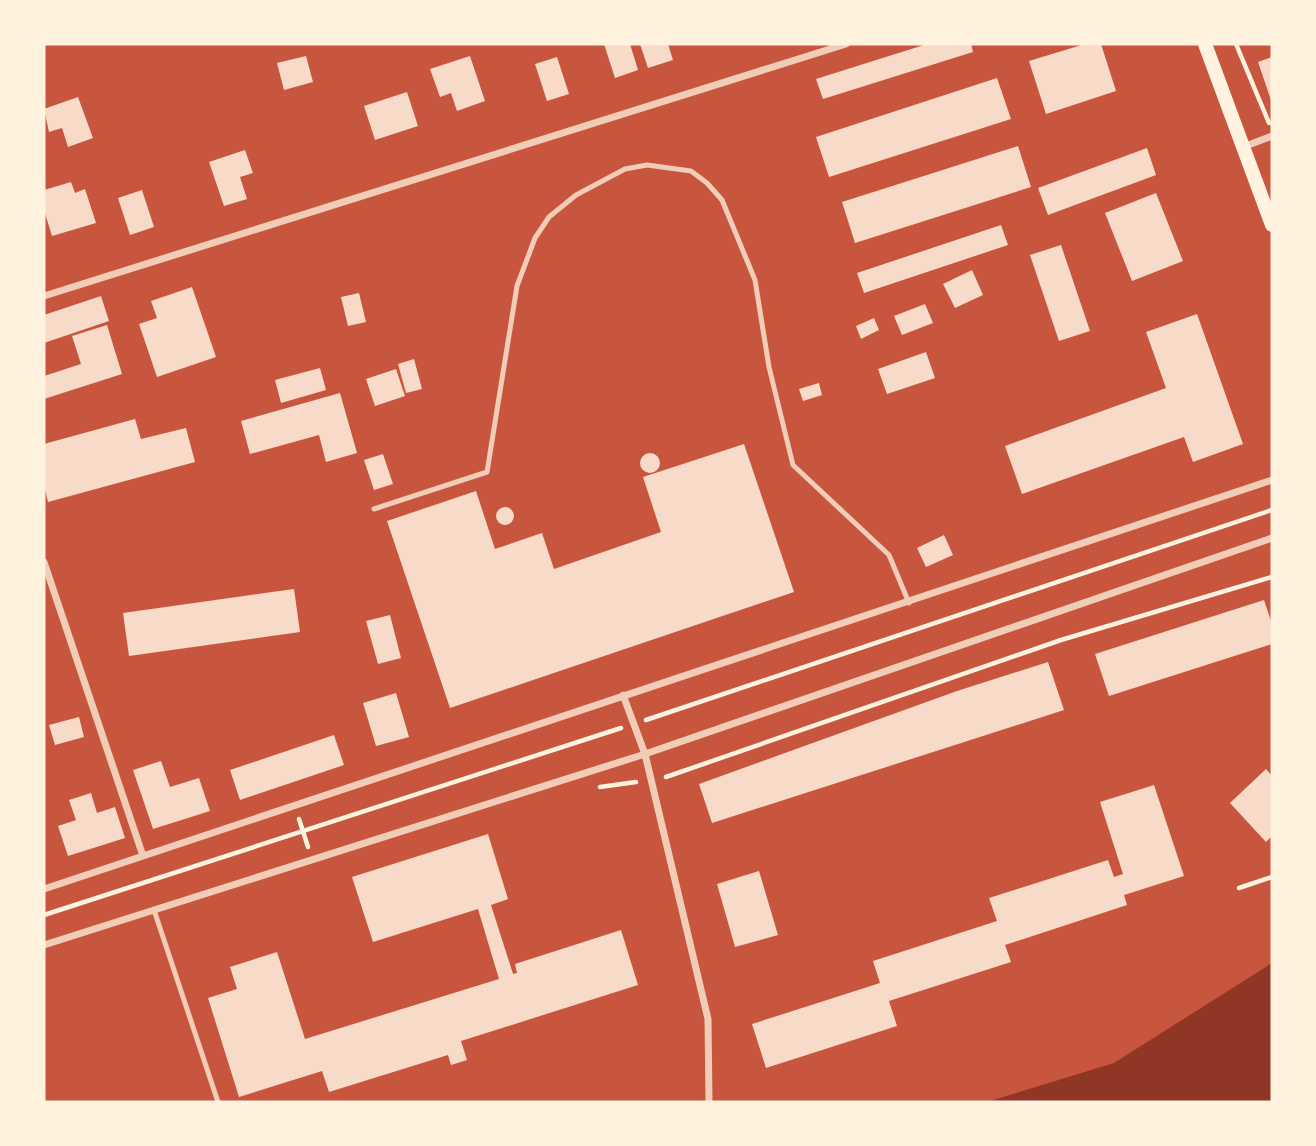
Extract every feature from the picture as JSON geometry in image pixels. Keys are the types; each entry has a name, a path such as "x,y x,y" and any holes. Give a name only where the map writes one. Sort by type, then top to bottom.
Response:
{"main road":[{"path":"1205,44 1272,225"}],"street":[{"path":"44,296 846,44"},
{"path":"1243,147 1272,136"},
{"path":"44,889 1272,480"},
{"path":"44,945 645,754 1272,538"},
{"path":"44,562 144,856"},
{"path":"623,695 645,754 708,1019 709,1102"}],"lane":[{"path":"374,509 486,472 517,286 535,238 549,217 576,195 604,178 636,167 671,166 691,171 708,183 722,200 736,230 755,280 769,367 793,465 889,555 909,603"},
{"path":"155,910 218,1102"}],"path":[{"path":"1236,44 1272,130"},
{"path":"44,915 634,724 1272,510"},
{"path":"1239,888 1272,877"}],"shaded area":[{"path":"1272,963 1272,1102 987,1102 1114,1063"}],"building":[{"path":"604,44 630,44 638,70 615,78"},
{"path":"640,44 668,44 673,60 648,68"},
{"path":"927,44 971,44 973,52 823,99 816,79"},
{"path":"1085,44 1101,44 1116,91 1046,114 1029,61"},
{"path":"306,56 313,82 284,90 277,63"},
{"path":"470,56 485,101 457,111 451,93 440,97 430,69"},
{"path":"557,57 569,94 547,101 535,64"},
{"path":"1272,57 1272,103 1258,62"},
{"path":"997,78 1011,119 829,177 816,137"},
{"path":"407,92 418,126 375,140 364,106"},
{"path":"78,97 93,138 68,147 62,128 49,132 44,109"},
{"path":"1018,146 1031,187 855,243 842,202"},
{"path":"1147,148 1156,175 1048,215 1038,188"},
{"path":"245,150 253,173 240,177 247,199 224,206 209,162"},
{"path":"71,182 75,193 85,189 96,223 52,236 44,210 44,190"},
{"path":"142,190 154,227 130,235 118,198"},
{"path":"1156,193 1183,261 1132,281 1105,213"},
{"path":"1001,225 1008,245 864,293 857,273"},
{"path":"1061,245 1090,331 1059,341 1030,255"},
{"path":"972,270 983,295 955,308 943,284"},
{"path":"192,287 216,357 157,377 139,324 157,318 151,301"},
{"path":"359,293 366,322 348,326 341,297"},
{"path":"101,296 109,321 44,343 44,315"},
{"path":"925,304 933,323 902,335 894,316"},
{"path":"1197,314 1243,444 1193,462 1184,437 1022,494 1005,446 1166,388 1146,332"},
{"path":"874,318 879,330 861,339 856,326"},
{"path":"107,325 122,374 44,399 44,376 81,364 72,336"},
{"path":"926,352 935,378 887,394 878,369"},
{"path":"414,359 422,389 406,393 398,364"},
{"path":"320,368 326,390 281,403 275,380"},
{"path":"396,369 405,396 375,406 366,379"},
{"path":"819,383 822,395 803,401 799,389"},
{"path":"340,393 357,453 326,462 319,435 250,454 241,421"},
{"path":"135,419 141,439 186,428 195,462 48,502 44,485 44,444"},
{"path":"744,444 794,592 450,708 387,521 476,491 495,549 542,533 554,569 661,532 643,477"},
{"path":"650,453 657,456 660,463 657,470 650,473 643,470 640,463 643,456"},
{"path":"383,454 393,484 374,490 364,460"},
{"path":"505,507 511,510 514,516 511,522 505,525 499,522 496,516 499,510"},
{"path":"944,535 953,555 926,567 917,548"},
{"path":"294,589 300,632 129,656 123,613"},
{"path":"1264,600 1272,624 1272,644 1109,696 1095,654"},
{"path":"390,615 401,658 378,664 366,621"},
{"path":"1048,662 1064,710 712,823 699,784 957,691"},
{"path":"396,693 409,737 376,746 363,703"},
{"path":"79,717 84,737 55,745 49,725"},
{"path":"334,735 344,765 240,800 230,770"},
{"path":"161,761 170,787 199,778 210,811 153,829 133,770"},
{"path":"1266,769 1272,776 1272,836 1266,842 1230,803"},
{"path":"1154,785 1184,876 1124,895 1127,905 1005,945 1011,962 889,1001 897,1026 766,1068 752,1024 880,983 873,961 997,921 989,898 1108,860 1114,877 1123,874 1100,802"},
{"path":"91,793 97,813 115,807 125,838 68,856 58,826 76,820 69,800"},
{"path":"488,834 508,899 491,905 513,974 517,973 515,964 621,930 638,985 461,1041 467,1060 451,1065 448,1055 329,1092 322,1071 239,1097 208,998 237,989 230,967 277,952 305,1039 499,979 478,909 373,942 352,877"},
{"path":"759,871 778,935 735,947 717,884"}]}
